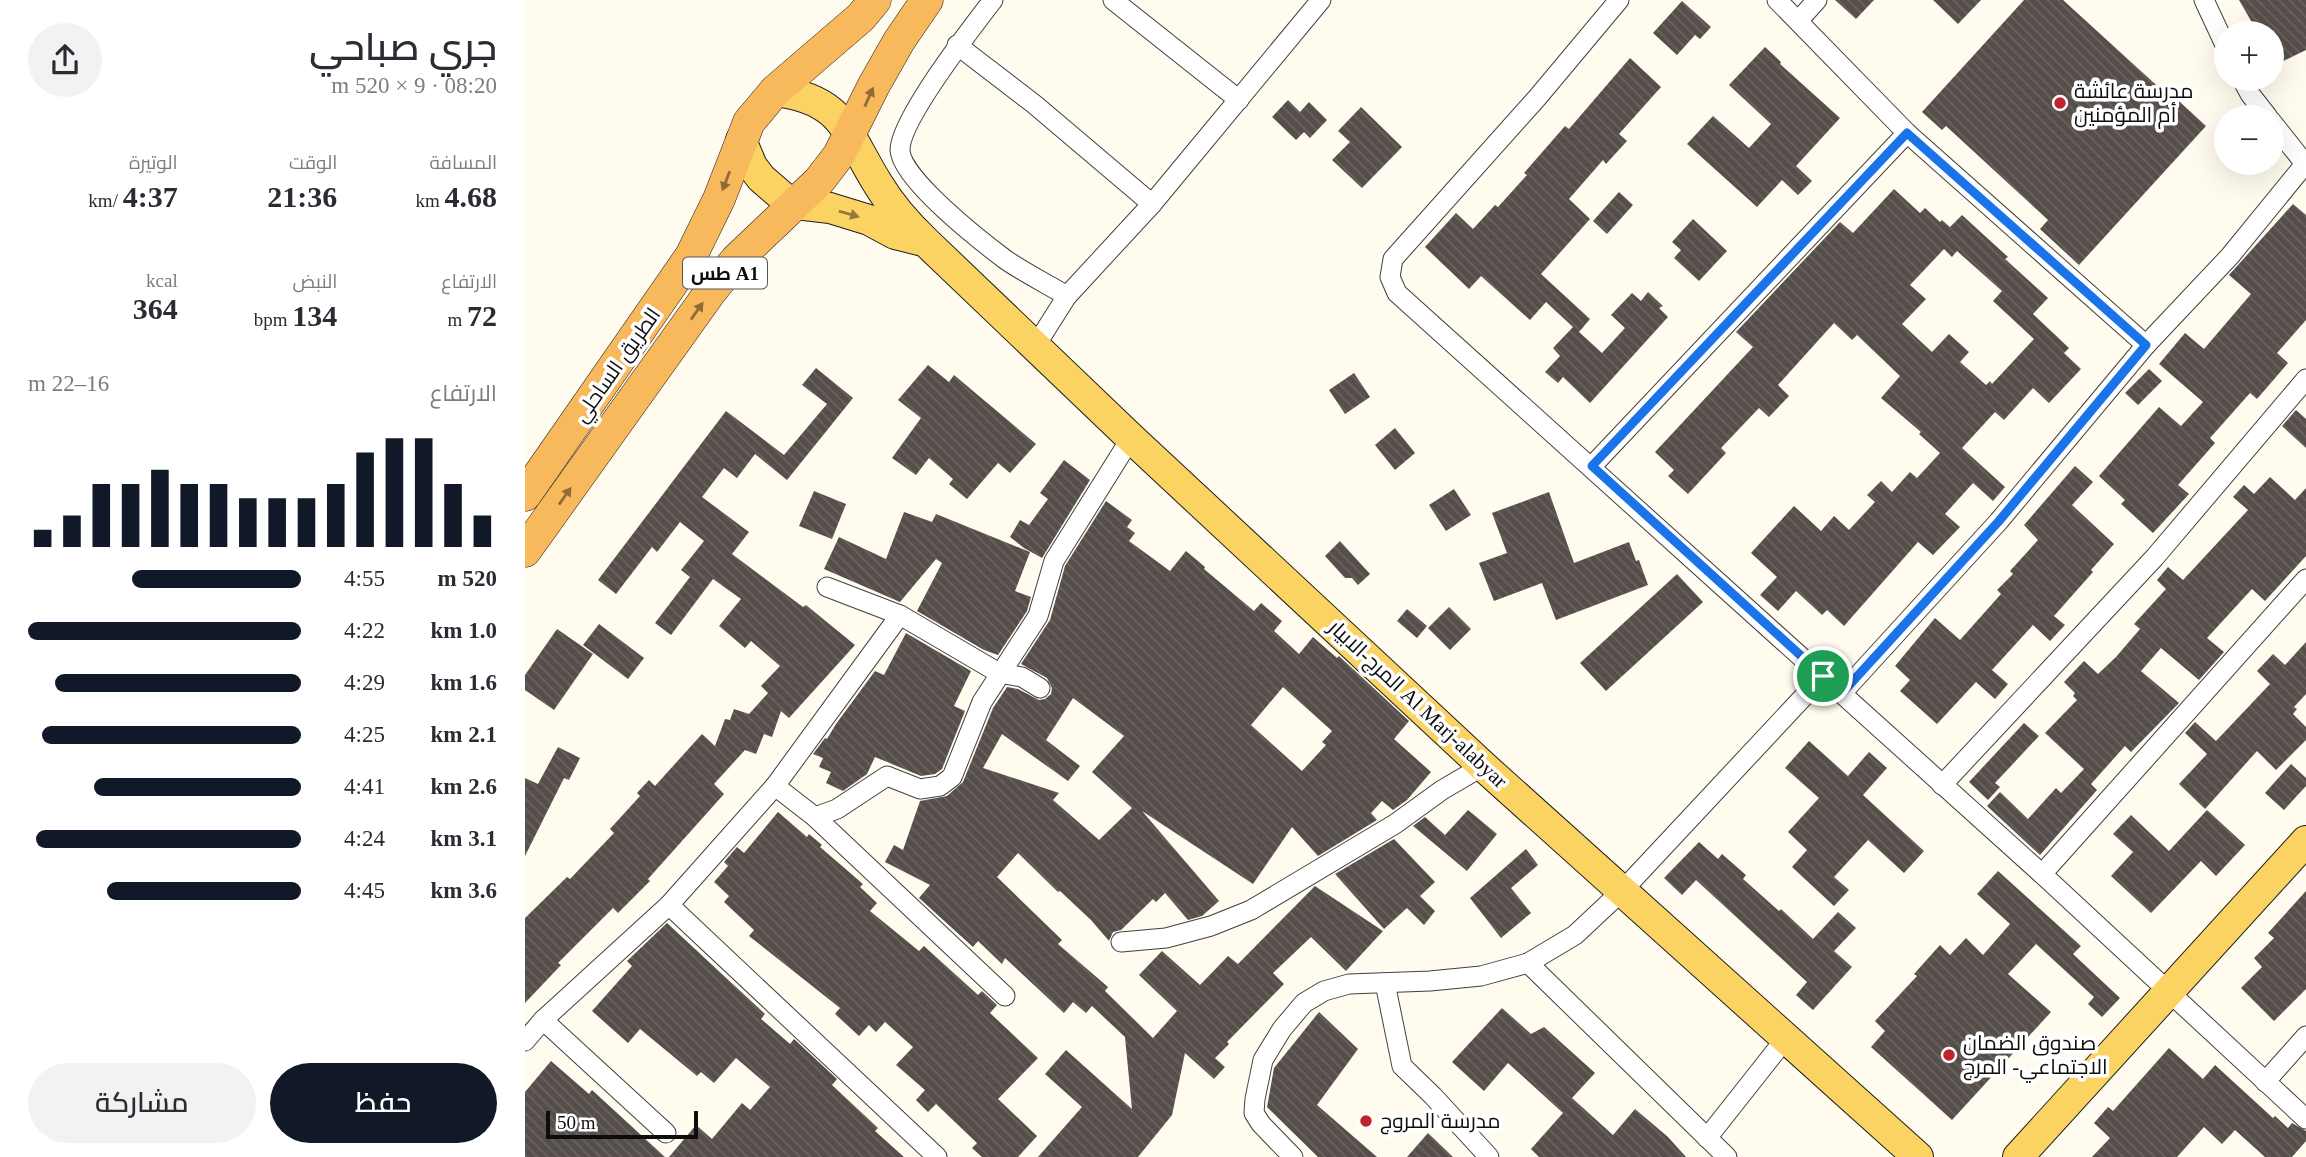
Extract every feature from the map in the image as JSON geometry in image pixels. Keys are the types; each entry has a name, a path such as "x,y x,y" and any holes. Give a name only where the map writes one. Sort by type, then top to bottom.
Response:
{"highway":[{"name":"الطريق الساحلي","path":"525,495 691,256 719,199 749,122 775,91 861,18 875,0"},
{"name":"طس A1","path":"525,551 711,290 736,260 796,204 839,156 874,85 927,0"}],"main road":[{"name":"المرج-الابيار Al Marj-alabyar","path":"775,91 793,93 823,105 844,123 877,183 900,217 1131,438 1483,766 1918,1157"},
{"name":"المرج-الابيار Al Marj-alabyar","path":"741,140 761,178 777,193 796,204 830,208 869,220 895,234 926,242"},
{"path":"2018,1157 2306,841"}],"street":[{"path":"993,0 957,45 908,125 901,141 900,153 906,168 922,189 1007,260 1067,296"},
{"path":"1036,345 1067,296 1153,204 1321,0"},
{"path":"1619,0 1537,98 1393,259 1390,277 1397,293 2042,874 2306,1119"},
{"path":"1777,0 1907,133 2146,345"},
{"path":"1799,20 1817,0"},
{"path":"2204,0 2214,21"},
{"path":"1121,3 1238,100"},
{"path":"957,45 1034,104 1153,204"},
{"path":"1592,466 1907,133"},
{"path":"1842,693 1999,521 2146,345 2230,256 2306,165 2284,137"},
{"path":"1941,785 2155,556 2306,379"},
{"path":"815,817 837,809 887,775 920,789 940,786 951,777 982,702 1038,616 1054,561 1131,438"},
{"path":"2042,874 2306,579"},
{"path":"827,587 900,615 999,673 1022,677 1040,688"},
{"path":"525,1041 543,1020 669,905 775,786 900,615"},
{"path":"1293,1157 1276,1142 1254,1113 1263,1060 1282,1029 1304,1003 1324,991 1349,984 1481,976 1528,964 1576,935 1623,890 1823,676"},
{"path":"1121,943 1166,938 1211,926 1251,910 1395,824 1483,766"},
{"path":"775,786 815,817 1005,996"},
{"path":"669,905 937,1157"},
{"path":"1528,964 1727,1157"},
{"path":"1385,983 1402,1066 1489,1157"},
{"path":"543,1020 666,1133"},
{"path":"2265,1082 2306,1036"},
{"path":"1707,1138 1787,1038"}],"building":[{"path":"1835,0 1874,0 1856,19"},
{"path":"1933,0 1981,0 1958,24"},
{"path":"2024,0 2063,0 2165,93 2167,90 2206,126 2079,265 2040,229 2048,220 1946,126 1942,130 1922,112"},
{"path":"2239,0 2306,0 2306,50 2284,61 2284,21 2251,21"},
{"path":"1682,1 1711,27 1700,39 1695,35 1677,55 1653,33"},
{"path":"1765,47 1840,118 1796,166 1812,181 1798,195 1782,180 1757,207 1687,144 1713,116 1749,148 1771,124 1729,85"},
{"path":"1630,58 1661,87 1619,134 1627,141 1606,164 1603,160 1569,199 1590,219 1541,274 1590,319 1579,332 1602,353 1625,328 1611,315 1632,293 1641,301 1648,292 1663,306 1659,308 1668,317 1590,403 1563,377 1558,383 1545,372 1560,356 1553,348 1573,327 1546,302 1530,320 1481,276 1469,289 1425,247 1456,213 1473,229 1495,205 1498,207 1565,126 1569,129"},
{"path":"1288,100 1300,112 1309,102 1327,120 1310,138 1304,132 1296,140 1272,117"},
{"path":"1361,107 1402,147 1362,188 1332,160 1350,142 1338,131"},
{"path":"1894,189 1920,213 1925,208 1950,227 1962,215 2048,298 2033,314 2069,348 2064,353 2081,369 2049,403 2033,388 2004,420 1995,412 1962,448 2005,487 1993,501 1973,483 1945,514 1960,527 1933,555 1918,542 1844,626 1827,610 1822,615 1796,591 1778,611 1760,595 1777,577 1751,553 1794,506 1821,531 1834,516 1849,530 1875,502 1867,495 1881,481 1892,492 1910,472 1917,478 1940,453 1919,434 1921,432 1881,398 1900,376 1857,335 1852,340 1834,323 1778,385 1789,396 1769,417 1759,408 1721,448 1726,453 1688,494 1668,476 1674,470 1655,452 1753,347 1736,332 1840,222 1853,233","holes":["1944,249 1952,257 1957,251 2002,291 1993,301 2034,339 1992,384 1990,381 1986,385 1960,362 1969,352 1949,334 1932,352 1902,324 1926,299 1910,285"]},
{"path":"1619,192 1633,205 1607,234 1593,221"},
{"path":"2293,204 2306,215 2306,320 2277,353 2288,363 2257,399 2250,393 2210,438 2215,443 2178,485 2189,494 2153,533 2121,504 2125,500 2099,476 2159,407 2181,426 2203,402 2159,364 2185,333 2204,349 2251,294 2229,275"},
{"path":"1693,219 1727,251 1699,281 1674,258 1681,250 1672,242"},
{"path":"928,365 949,382 954,375 1036,444 1010,473 998,463 967,499 949,484 953,479 929,458 916,475 892,458 921,418 898,400"},
{"path":"816,368 853,398 787,480 755,454 737,478 724,468 702,497 749,532 732,554 803,607 806,605 855,645 789,718 781,711 772,737 764,734 756,754 745,750 714,784 724,794 648,879 650,881 618,913 613,908 558,963 561,965 525,1003 525,918 567,877 570,879 614,833 610,829 640,796 637,793 649,780 655,786 702,734 715,746 725,719 730,720 734,709 749,714 768,693 761,686 780,666 751,641 745,648 719,626 741,599 713,579 671,635 655,623 690,577 681,570 704,541 680,522 657,552 652,547 616,594 598,580 726,411 784,455 827,404 802,385"},
{"path":"2149,369 2162,381 2138,405 2125,393"},
{"path":"1354,373 1370,397 1345,414 1329,390"},
{"path":"2296,410 2306,419 2306,448 2282,426"},
{"path":"1395,428 1415,453 1395,470 1375,445"},
{"path":"1064,460 1090,480 1042,558 1010,537 1020,520 1029,525 1048,499 1040,493"},
{"path":"2075,466 2093,482 2072,505 2114,544 2054,616 2065,625 2050,641 2033,625 1992,670 2008,684 1995,699 1976,682 1937,724 1900,691 1910,680 1895,666 1935,618 1960,640 2001,594 1997,590 2013,574 2010,571 2038,540 2024,525"},
{"path":"2270,477 2295,500 2306,488 2306,556 2265,601 2252,589 2207,638 2224,652 2199,680 2161,648 2141,671 2179,703 2131,752 2125,746 2091,784 2097,790 2040,855 1987,806 2000,792 2028,819 2056,788 2061,793 2084,769 2045,733 2077,700 2073,696 2075,693 2064,682 2084,661 2098,674 2116,657 2140,629 2134,624 2166,589 2157,580 2168,567 2183,580 2248,510 2233,497 2244,485 2254,494"},
{"path":"1454,489 1471,515 1446,531 1429,505"},
{"path":"814,491 846,504 832,539 799,526"},
{"path":"1549,492 1574,563 1629,542 1648,585 1556,620 1542,583 1494,601 1479,563 1507,553 1492,513"},
{"path":"1106,501 1132,520 1127,527 1135,533 1129,541 1170,571 1186,551 1254,611 1261,603 1282,621 1274,631 1299,654 1313,637 1337,658 1339,656 1409,721 1394,739 1431,772 1407,800 1393,810 1382,801 1371,813 1377,820 1318,856 1292,827 1253,884 1142,811 1219,901 1202,916 1188,920 1165,893 1156,902 1153,899 1121,930 1113,932 1109,941 1091,920 1018,853 997,877 1062,940 1058,944 1108,987 1105,991 1153,1038 1177,1011 1139,975 1162,951 1200,985 1228,956 1238,964 1315,886 1383,931 1346,971 1311,937 1273,973 1284,984 1227,1042 1229,1044 1215,1058 1225,1067 1214,1079 1185,1053 1172,1115 1138,1157 1038,1157 1082,1107 1045,1074 1066,1050 1132,1109 1125,1037 1092,1006 1086,1013 1073,1002 1064,1013 1005,958 1002,964 978,941 973,947 919,898 930,885 885,862 894,845 903,850 920,801 947,796 963,782 993,708 1007,687 1018,689 1039,700 1051,694 1052,688 1047,678 1021,664 1050,620 1065,566","holes":["1283,687 1332,731 1322,742 1326,745 1302,771 1251,725","1073,698 1124,736 1092,772 1132,808 1099,840 1053,800 1059,793 983,768 1002,734 1068,781 1080,766 1046,740"]},
{"path":"904,512 932,522 936,514 1030,552 1015,591 1031,597 1027,611 998,655 984,650 917,611 942,563 936,559 900,602 824,569 839,537 886,559"},
{"path":"1340,541 1370,574 1358,585 1352,578 1345,578 1325,556"},
{"path":"1677,574 1703,602 1606,691 1580,663"},
{"path":"1449,607 1471,629 1450,650 1428,628"},
{"path":"1407,609 1427,626 1417,638 1397,621"},
{"path":"599,624 644,658 628,679 583,645"},
{"path":"557,629 593,654 554,710 525,690 525,675"},
{"path":"906,633 971,671 954,706 965,711 942,769 935,774 921,776 875,757 867,774 843,791 826,783 831,772 819,767 823,758 813,754 825,738 827,739 875,671 884,675"},
{"path":"2306,642 2306,694 2294,707 2297,709 2293,714 2306,727 2306,740 2276,770 2257,751 2205,809 2179,784 2207,754 2185,733 2195,722 2216,741 2270,684 2257,671 2273,654 2285,665"},
{"path":"2024,723 2039,736 1995,783 2000,787 1988,800 1969,782"},
{"path":"1809,741 1848,776 1869,752 1887,768 1863,795 1924,851 1904,873 1868,840 1834,877 1849,890 1834,906 1792,867 1807,850 1788,832 1819,798 1785,768"},
{"path":"558,747 580,758 569,780 564,778 525,856 525,778 538,784"},
{"path":"2291,764 2306,778 2306,786 2284,810 2265,793"},
{"path":"1468,810 1497,834 1467,871 1413,826 1425,817 1445,835"},
{"path":"2207,810 2245,845 2216,876 2201,861 2151,913 2111,876 2133,852 2113,834 2131,815 2169,851"},
{"path":"778,812 807,837 809,834 822,845 820,847 863,884 860,887 877,903 870,911 919,951 924,946 978,995 982,991 997,1005 990,1013 1038,1058 998,1099 1037,1136 1018,1157 982,1157 972,1148 977,1143 936,1104 928,1112 916,1100 925,1090 896,1065 913,1047 885,1022 876,1032 869,1025 859,1036 835,1014 840,1008 749,936 754,930 724,902 729,896 714,882 728,866 724,862 737,847 744,853"},
{"path":"1394,839 1435,882 1420,896 1435,911 1424,925 1407,908 1384,929 1335,874"},
{"path":"1699,842 1718,859 1722,854 1746,875 1743,879 1813,939 1838,912 1856,928 1834,951 1852,967 1813,1010 1796,995 1807,982 1696,880 1682,895 1664,878"},
{"path":"1526,849 1538,865 1511,888 1531,913 1501,938 1470,898"},
{"path":"1998,871 2081,946 2073,954 2120,998 2102,1017 2088,1004 2094,997 2036,944 2008,974 2051,1012 1952,1120 1871,1047 1885,1031 1875,1021 1917,976 1914,974 1940,945 1950,955 1966,938 1983,955 2010,924 1977,894"},
{"path":"2306,891 2306,989 2274,1021 2241,988 2262,967 2254,958 2274,938 2268,933"},
{"path":"667,923 765,1014 761,1019 790,1044 794,1039 837,1079 832,1085 878,1128 875,1131 904,1157 669,1157 696,1125 712,1139 742,1103 750,1110 770,1087 736,1058 714,1083 701,1072 697,1076 640,1029 628,1043 592,1011 632,966 627,961"},
{"path":"1502,1008 1531,1034 1544,1027 1595,1073 1572,1098 1613,1135 1635,1109 1668,1137 1686,1157 1539,1157 1531,1149 1563,1113 1508,1063 1484,1091 1452,1062"},
{"path":"1319,1012 1358,1049 1317,1105 1377,1157 1318,1157 1267,1107 1274,1068"},
{"path":"2169,1048 2203,1079 2215,1065 2273,1118 2275,1116 2288,1128 2292,1123 2306,1131 2306,1141 2292,1157 2265,1157 2235,1130 2222,1144 2204,1127 2177,1157 2092,1157 2110,1138 2094,1123 2108,1107 2113,1111"},
{"path":"551,1061 589,1094 592,1090 665,1157 525,1157 525,1092"},
{"path":"1428,1133 1453,1157 1407,1157"}],"place":[{"name":"مدرسة عائشة أم المؤمنين","path":"2060,103"},
{"name":"صندوق الضمان الاجتماعي- المرج","path":"1949,1055"},
{"name":"مدرسة المروج","path":"1366,1121"}],"route":[{"path":"1907,133 2146,345 1999,521 1842,693 1823,676 1592,466 1907,133"}]}
